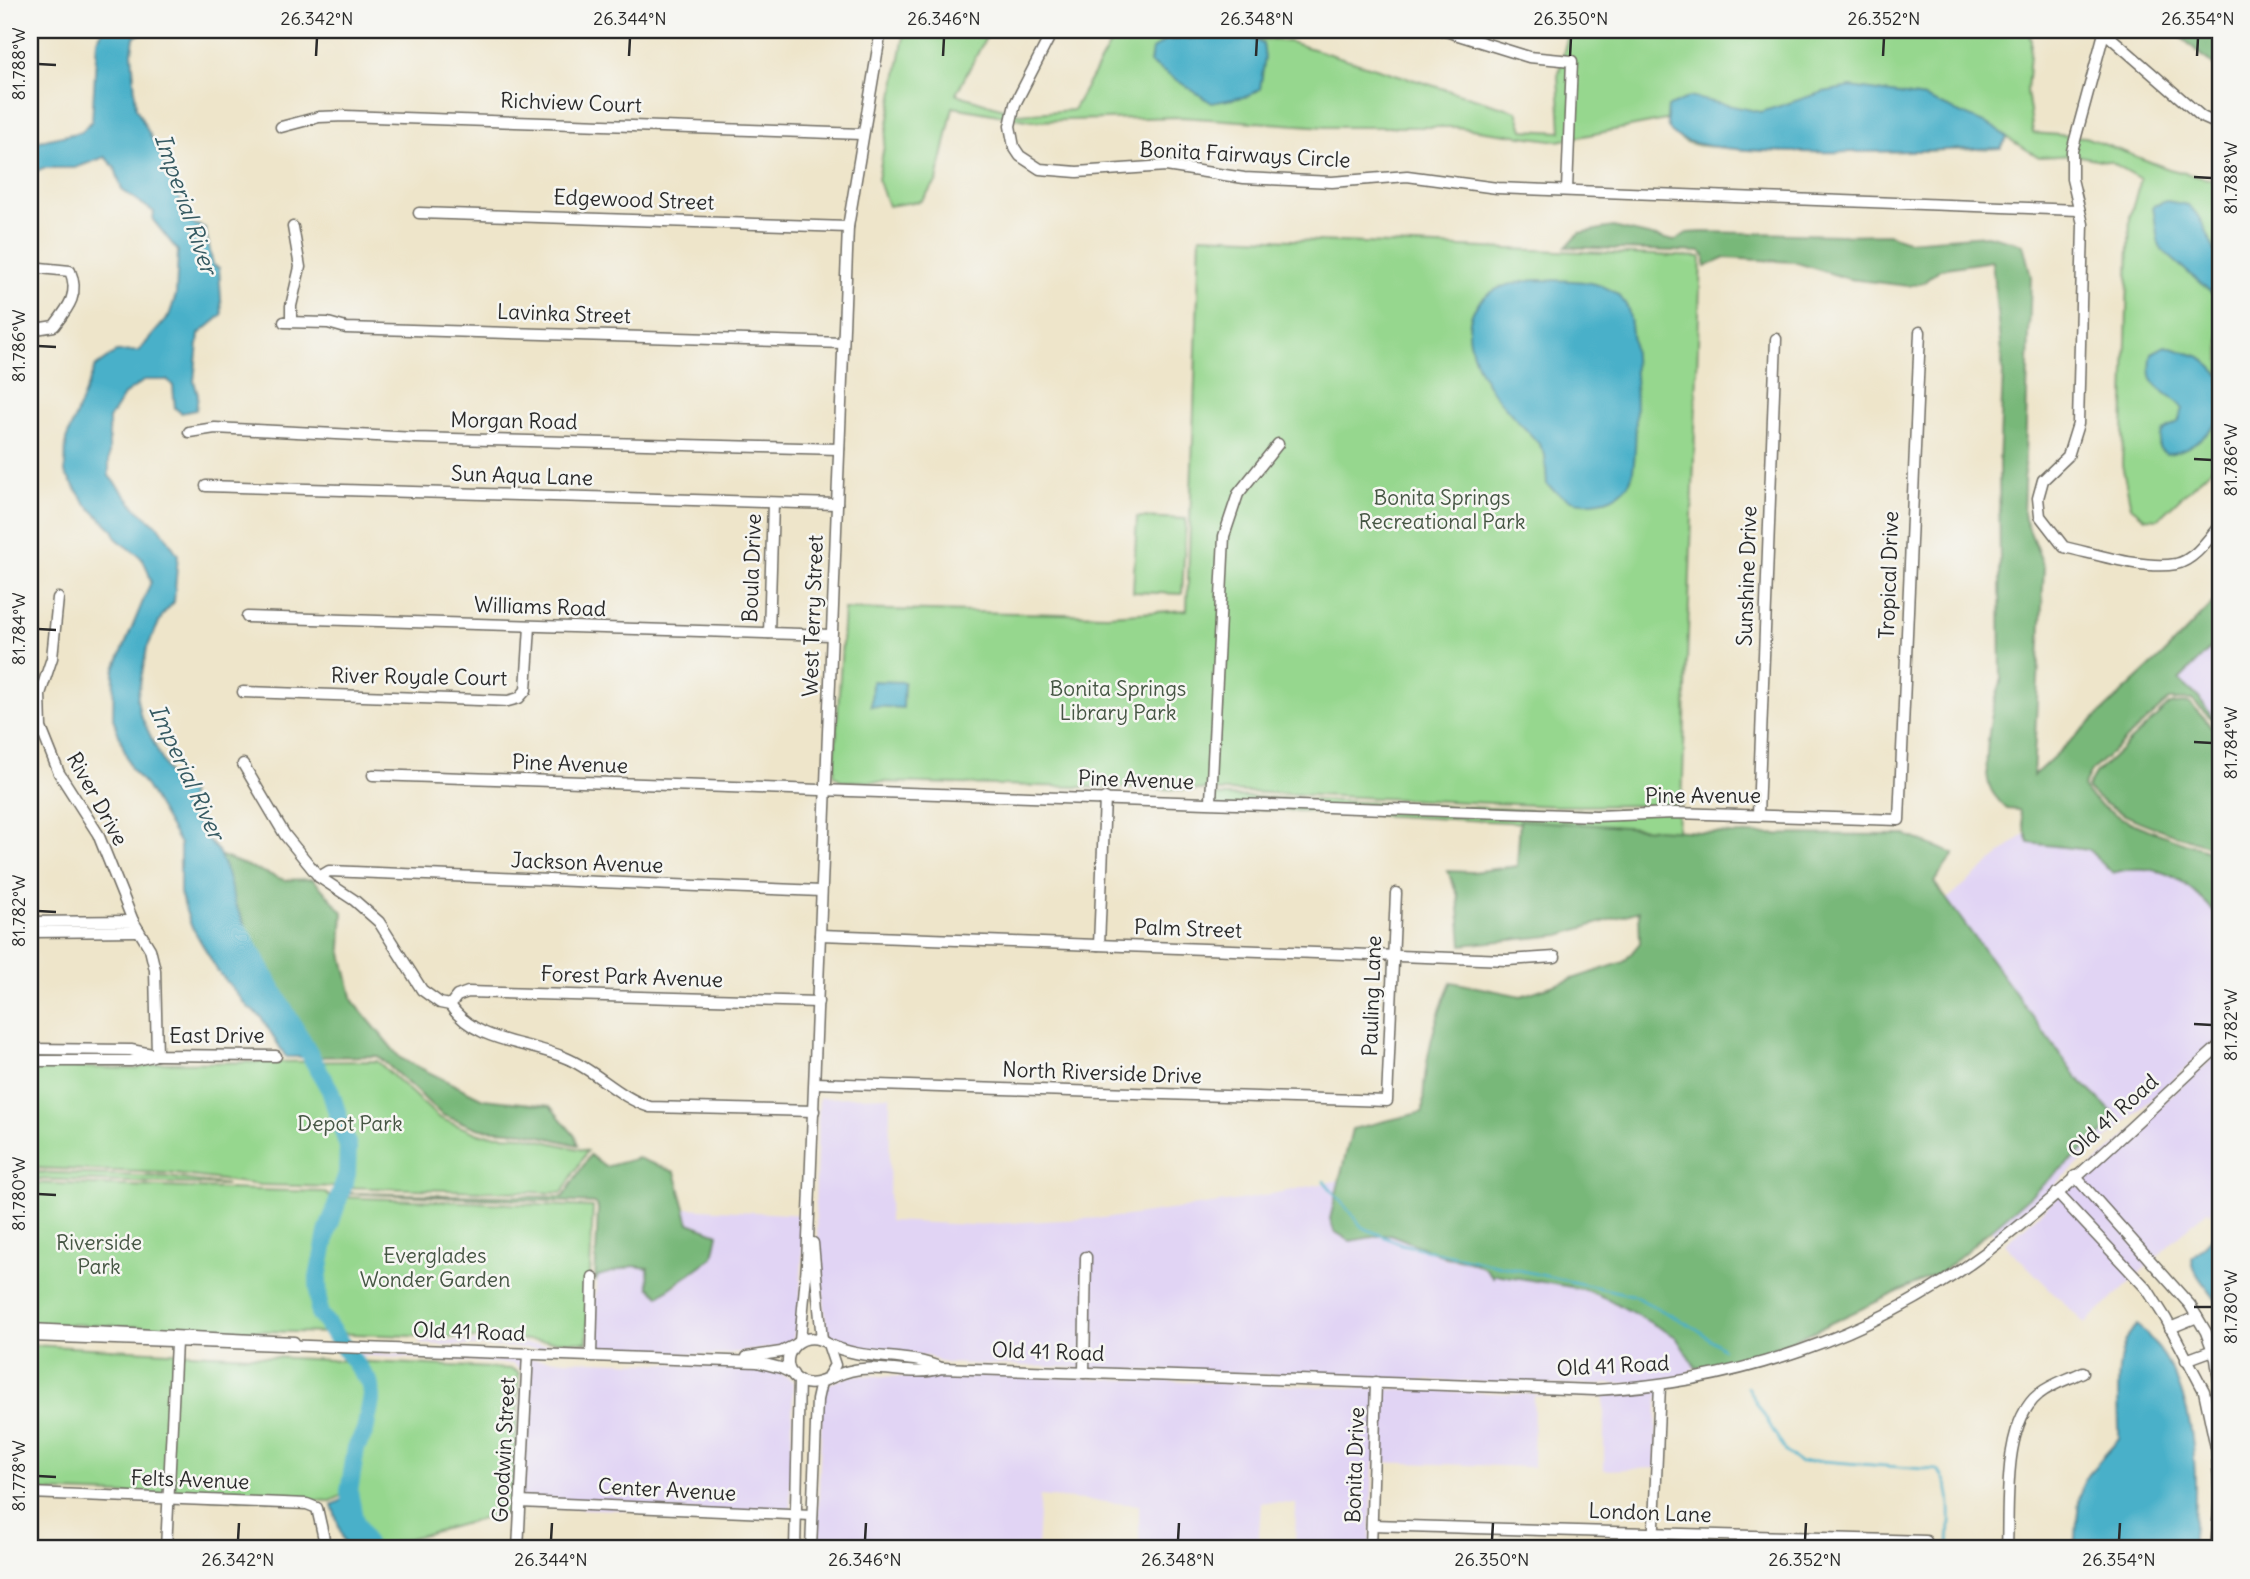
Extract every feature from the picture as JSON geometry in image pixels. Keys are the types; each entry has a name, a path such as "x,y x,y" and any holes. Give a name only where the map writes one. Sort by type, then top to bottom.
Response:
{"street":[{"name":"West Terry Street","path":"797,1343 805,1307 814,1111 848,227 881,30"},
{"name":"Bonita Fairways Circle","path":"1053,30 1015,104 1010,126 1014,147 1020,156 1040,169 1077,172 1166,166 1244,178 1332,182 1408,176 1497,188 2079,210"},
{"path":"1442,30 1471,34 1539,60 1572,61 1567,190"},
{"path":"2220,125 2202,117 2103,31 2072,151 2072,179 2083,223 2078,424 2068,456 2043,480 2038,498 2040,516 2064,547 2133,562 2177,564 2196,553 2220,525"},
{"name":"Richview Court","path":"281,127 319,117 345,116 793,129 862,134"},
{"name":"Edgewood Street","path":"419,214 848,227"},
{"name":"Lavinka Street","path":"293,227 300,267 288,322 328,323 346,328 843,343"},
{"path":"30,267 70,271 75,282 69,307 54,326 30,330"},
{"name":"Tropical Drive","path":"1899,820 1920,332"},
{"name":"Sunshine Drive","path":"1758,815 1776,339"},
{"name":"Morgan Road","path":"189,432 215,428 416,438 839,449"},
{"path":"1210,801 1224,536 1238,494 1278,444"},
{"name":"Sun Aqua Lane","path":"206,486 837,504"},
{"name":"Boula Drive","path":"769,633 773,503"},
{"name":"River Drive","path":"58,598 52,658 35,694 39,717 48,751 98,834 136,926 150,949 155,970 157,1055"},
{"name":"Williams Road","path":"247,617 831,635"},
{"name":"River Royale Court","path":"243,692 508,701 519,698 526,690 530,626"},
{"path":"243,764 285,835 319,877 345,893 386,930 422,990 440,1003 450,1005 456,1013 498,1039 566,1057 628,1099 650,1107 814,1111"},
{"name":"Pine Avenue","path":"373,775 1596,816 1758,815 1899,820"},
{"path":"1099,945 1105,798"},
{"name":"Jackson Avenue","path":"319,877 329,871 351,874 821,891"},
{"path":"345,893 351,874"},
{"name":"Pauling Lane","path":"1387,1101 1396,893"},
{"path":"30,922 136,926"},
{"path":"30,932 136,926"},
{"name":"Palm Street","path":"820,935 1507,960 1555,957"},
{"name":"Forest Park Avenue","path":"450,1005 457,996 468,992 818,1002"},
{"name":"Old 41 Road","path":"825,1342 845,1353 925,1361 942,1368 1552,1390 1660,1385 1786,1357 1861,1325 1958,1272 2010,1234 2220,1045"},
{"name":"East Drive","path":"30,1049 131,1050 157,1055 276,1055"},
{"name":"East Drive","path":"30,1061 131,1062 157,1055"},
{"name":"North Riverside Drive","path":"814,1083 1387,1101"},
{"path":"2075,1176 2197,1317 2213,1350 2220,1387"},
{"path":"2057,1193 2147,1289 2204,1391 2211,1416 2220,1497 2216,1549"},
{"name":"West Terry Street","path":"809,1207 825,1342"},
{"path":"1084,1373 1086,1257"},
{"path":"590,1355 593,1277"},
{"path":"2171,1328 2197,1317"},
{"name":"Old 41 Road","path":"30,1329 282,1340 305,1345 369,1348 757,1362 781,1368 796,1377"},
{"name":"Old 41 Road","path":"30,1336 281,1348 305,1345"},
{"path":"795,1549 796,1377 789,1360 797,1343 807,1338 825,1342 835,1365 824,1380 817,1400 811,1549"},
{"path":"166,1549 176,1342"},
{"name":"Old 41 Road","path":"715,1360 781,1352 797,1343"},
{"path":"2186,1360 2213,1350"},
{"name":"Goodwin Street","path":"518,1549 528,1353"},
{"name":"Old 41 Road","path":"824,1380 852,1370 928,1373 942,1368"},
{"path":"2007,1549 2011,1463 2020,1423 2040,1393 2083,1372"},
{"path":"796,1377 813,1384 824,1380"},
{"name":"Bonita Drive","path":"1371,1549 1376,1382"},
{"path":"1653,1549 1660,1385"},
{"name":"Felts Avenue","path":"30,1493 307,1504 317,1508 324,1539"},
{"name":"Center Avenue","path":"520,1502 812,1516"},
{"name":"London Lane","path":"1372,1525 1926,1541"}],"shaded area":[{"path":"2220,639 2220,728 2198,697 2179,680"},
{"path":"2026,833 2029,843 2089,850 2112,873 2132,867 2162,871 2192,887 2220,918 2220,1038 1998,1236 1991,1229 2119,1119 2076,1076 1946,900"},
{"path":"2220,1052 2220,1198 2210,1214 2208,1209 2085,1324 2005,1244"},
{"path":"890,1096 889,1221 971,1225 1120,1217 1247,1199 1340,1180 1330,1219 1350,1241 1390,1234 1446,1257 1469,1261 1495,1274 1583,1289 1608,1299 1676,1337 1695,1367 1684,1376 1645,1383 1552,1385 945,1363 926,1356 847,1348 827,1336 815,1207 819,1098"},
{"path":"685,1208 804,1215 800,1306 793,1340 779,1347 715,1355 418,1344 424,1340 589,1346 598,1276 633,1266 648,1268 649,1287 676,1286 691,1270 713,1257 689,1223"},
{"path":"349,1352 756,1367 779,1372 793,1382 790,1514 518,1507 518,1520 496,1520 517,1514 523,1371 513,1364 352,1355"},
{"path":"945,1373 1552,1395 1646,1393 1668,1389 1657,1398 1656,1468 1604,1470 1604,1397 1534,1396 1533,1467 1373,1462 1370,1549 1295,1549 1296,1504 1261,1502 1258,1549 1139,1549 1139,1505 1040,1496 1037,1549 817,1549 822,1401 826,1385 853,1375 927,1378"}],"green space":[{"path":"905,30 990,30 956,94 1019,114 1073,110 1114,37 1166,40 1231,36 1290,42 1517,111 1523,130 1561,132 1558,76 1569,30 2028,30 2031,41 2027,91 2033,133 2085,137 2169,169 2220,182 2220,460 2158,519 2145,518 2131,507 2122,465 2130,216 2141,179 2111,162 2075,155 2039,157 2007,138 2001,148 1937,151 1841,152 1705,146 1679,138 1672,132 1666,120 1558,141 1456,127 1326,127 1180,117 1032,121 953,107 937,181 921,201 888,206 878,179"},
{"path":"2173,30 2207,30 2220,42 2220,71"},
{"path":"1613,227 1674,241 1687,233 1703,232 1888,234 1907,241 1987,235 2023,244 2031,276 2023,514 2044,567 2033,776 2161,657 2220,596 2220,639 2179,680 2198,697 2220,728 2192,700 2169,700 2091,771 2083,787 2107,810 2125,820 2220,855 2220,918 2185,884 2160,871 2130,869 2112,873 2089,850 2029,843 2019,810 2007,809 1990,787 1987,765 1989,735 2001,683 1999,464 2003,373 1992,261 1940,269 1924,282 1908,286 1849,279 1794,262 1725,258 1705,267 1705,256 1701,252 1566,247 1579,233"},
{"name":"Bonita Springs Recreational Park","path":"1200,236 1701,257 1682,805 1557,806 1201,790 842,781 834,775 844,609 1107,615 1187,610"},
{"path":"1137,517 1186,519 1182,594 1133,592"},
{"path":"2189,703 2220,735 2220,850 2131,818 2099,799 2087,788 2095,774 2170,704"},
{"path":"1206,795 1556,811 1678,810 1677,831 1206,806"},
{"path":"1520,820 1731,834 1906,835 1954,854 1934,882 2076,1076 2119,1119 1943,1271 1790,1342 1735,1363 1696,1368 1676,1337 1608,1299 1583,1289 1495,1274 1493,1277 1485,1268 1469,1261 1446,1257 1390,1234 1350,1241 1334,1231 1330,1219 1352,1129 1423,1112 1430,1045 1451,982 1521,996 1624,962 1640,943 1639,911 1560,935 1462,945 1458,896 1448,871 1472,872 1517,866"},
{"path":"219,855 284,880 313,879 343,912 341,949 353,1001 400,1058 483,1099 550,1106 575,1136 578,1145 524,1132 480,1129 442,1115 378,1056 313,1057 292,1029 290,1014 267,997 254,971 249,933 235,904"},
{"name":"Depot Park","path":"377,1061 439,1118 479,1134 523,1136 587,1151 562,1193 260,1185 167,1173 30,1168 30,1066 135,1069 160,1063"},
{"path":"590,1155 605,1167 638,1158 675,1172 689,1223 718,1234 713,1257 659,1296 649,1287 648,1268 633,1266 598,1276 595,1282 598,1208 595,1203 344,1193 563,1197"},
{"path":"30,1172 167,1177 227,1185 30,1179"},
{"path":"30,1183 324,1192 337,1202 339,1197 593,1207 587,1342 30,1323"},
{"path":"30,1345 512,1369 519,1373 513,1511 368,1549 354,1518 349,1492 331,1501 30,1491"}],"water":[{"path":"103,30 147,30 134,37 132,52 136,108 179,191 183,220 205,228 213,265 219,268 222,315 199,334 194,381 198,395 196,410 181,413 175,408 173,386 168,380 145,380 125,394 109,419 109,476 136,508 161,529 178,555 174,602 163,614 147,648 137,699 140,714 171,779 175,785 189,791 191,807 203,835 218,851 235,904 249,933 254,971 264,983 267,997 286,1006 292,1029 313,1057 286,1057 261,1017 248,1007 217,970 190,923 180,893 180,844 146,786 131,769 113,718 114,671 151,582 142,559 116,538 114,531 86,504 65,473 66,440 95,367 116,352 139,351 169,316 176,295 178,251 153,220 154,212 122,190 115,168 105,157 75,168 43,168 30,174 30,143 81,132 92,121 97,40"},
{"path":"1231,36 1252,38 1263,44 1265,57 1260,89 1249,96 1212,103 1150,63 1152,50 1166,40"},
{"path":"1851,87 1925,98 1998,129 2007,138 2001,148 1882,152 1774,151 1691,142 1671,132 1667,123 1668,107 1689,97 1761,112 1823,92"},
{"path":"2167,201 2188,205 2202,223 2220,264 2220,300 2162,250 2158,241 2153,206"},
{"path":"1539,280 1580,281 1599,285 1617,294 1627,307 1635,365 1636,423 1633,469 1630,481 1624,489 1604,500 1571,500 1547,485 1545,455 1539,444 1497,398 1475,361 1469,324 1474,310 1483,298 1497,289"},
{"path":"2165,346 2201,357 2220,376 2222,401 2217,423 2205,436 2189,446 2166,454 2159,448 2160,438 2178,422 2183,409 2158,387 2151,375 2152,353"},
{"path":"872,681 904,682 903,708 871,706"},
{"path":"2220,1228 2220,1307 2199,1277 2192,1258"},
{"path":"2137,1325 2158,1347 2184,1400 2194,1459 2192,1549 2075,1549 2084,1482 2119,1439 2120,1363 2123,1349"},
{"path":"346,1498 349,1519 363,1549 347,1549 345,1546 332,1505"}],"waterway":[{"name":"Imperial River","path":"240,932 330,1090 348,1147 347,1174 327,1233 318,1278 319,1313 369,1382 372,1396 365,1431 356,1448 349,1492 354,1518 368,1549"},
{"path":"1324,1181 1362,1227 1401,1244 1632,1295 1697,1329 1723,1349"},
{"path":"1747,1387 1786,1452 1800,1463 1822,1461 1937,1470 1943,1477 1949,1496 1949,1549"}],"park label":[{"name":"Bonita Springs Library Park","path":"1118,701"},
{"name":"Riverside Park","path":"99,1255"},
{"name":"Everglades Wonder Garden","path":"435,1268"}]}
